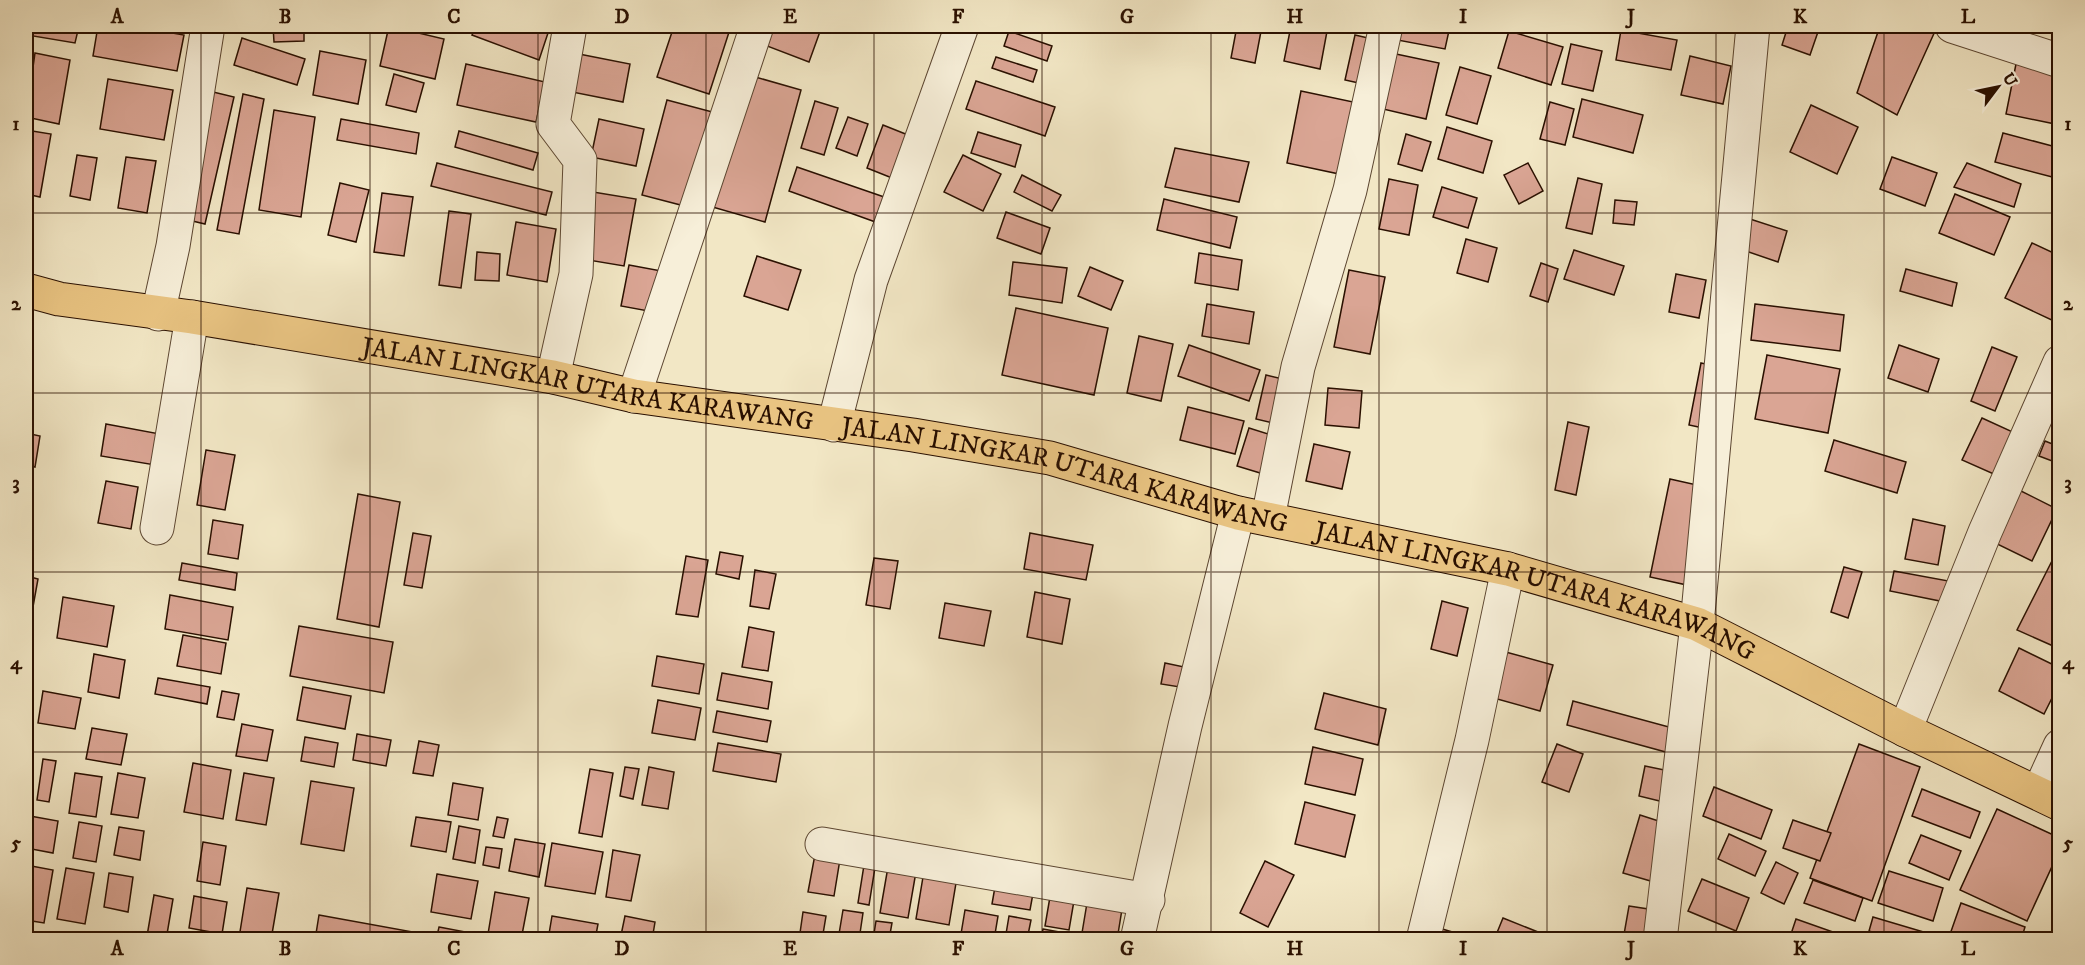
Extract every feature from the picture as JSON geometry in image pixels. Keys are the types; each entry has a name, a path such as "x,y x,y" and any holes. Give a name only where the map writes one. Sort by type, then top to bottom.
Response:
{"main road":[{"name":"JALAN LINGKAR UTARA KARAWANG","path":"26,290 60,298 158,314 192,317 553,377 634,396 913,435 1050,458 1253,516 1508,569 1696,624 1905,730 2049,798"}],"street":[{"path":"158,314 173,246 208,26"},
{"path":"553,377 576,274 580,160 553,124 570,26"},
{"path":"634,396 758,26"},
{"path":"834,425 871,280 962,26"},
{"path":"1137,939 1148,900 1185,726 1253,516 1350,189 1386,26"},
{"path":"1660,939 1696,624 1753,26"},
{"path":"1952,26 2060,61"},
{"path":"157,528 192,317"},
{"path":"1905,730 1985,532 2060,362"},
{"path":"1423,939 1472,740 1508,569"},
{"path":"2049,798 2060,746"},
{"path":"822,844 1148,900"}],"building":[{"path":"29,26 79,26 75,43 27,35"},
{"path":"98,26 132,26 184,35 177,71 93,56"},
{"path":"273,26 304,26 304,41 274,42"},
{"path":"389,26 444,39 435,79 380,66"},
{"path":"476,26 537,26 549,30 539,60 472,35"},
{"path":"674,26 731,26 709,94 657,77"},
{"path":"760,26 822,26 809,62 754,41"},
{"path":"1237,26 1262,26 1255,63 1231,58"},
{"path":"1291,26 1328,26 1320,69 1284,61"},
{"path":"1395,26 1450,26 1445,49 1392,39"},
{"path":"1788,26 1820,26 1810,55 1782,45"},
{"path":"1880,26 1927,26 1936,29 1897,115 1857,93"},
{"path":"1621,30 1677,40 1671,70 1616,60"},
{"path":"1009,31 1052,46 1047,61 1004,46"},
{"path":"1509,31 1563,47 1551,85 1498,68"},
{"path":"1355,35 1377,40 1368,85 1345,80"},
{"path":"242,38 305,59 297,85 234,65"},
{"path":"1571,44 1602,51 1593,91 1562,84"},
{"path":"320,51 366,60 358,104 313,95"},
{"path":"35,53 70,60 59,124 26,117"},
{"path":"579,54 630,64 623,102 572,92"},
{"path":"1396,54 1439,63 1426,119 1383,109"},
{"path":"1690,56 1731,66 1723,104 1681,95"},
{"path":"996,57 1037,70 1033,82 992,68"},
{"path":"2017,59 2060,68 2060,125 2006,114"},
{"path":"466,64 545,82 536,122 457,105"},
{"path":"1460,67 1491,76 1477,124 1446,115"},
{"path":"394,74 424,83 416,112 386,105"},
{"path":"745,74 801,90 765,222 709,206"},
{"path":"108,79 173,90 164,140 100,129"},
{"path":"976,81 1055,107 1045,136 966,109"},
{"path":"209,91 234,97 205,224 180,218"},
{"path":"1301,91 1358,103 1344,175 1287,163"},
{"path":"243,94 264,99 239,234 217,230"},
{"path":"1582,99 1643,115 1633,153 1573,137"},
{"path":"667,100 720,114 696,209 642,195"},
{"path":"815,101 838,108 824,155 801,148"},
{"path":"1550,102 1574,109 1565,145 1540,139"},
{"path":"1811,105 1858,127 1837,174 1790,152"},
{"path":"274,110 315,117 301,217 259,210"},
{"path":"848,117 868,124 857,156 836,148"},
{"path":"341,119 419,133 416,154 337,140"},
{"path":"599,119 644,129 636,166 591,157"},
{"path":"883,125 908,135 892,178 867,168"},
{"path":"1447,127 1492,141 1483,173 1438,159"},
{"path":"26,130 51,134 40,197 26,194"},
{"path":"459,131 538,153 533,170 455,147"},
{"path":"978,132 1021,145 1015,167 971,153"},
{"path":"2003,133 2060,148 2060,179 1995,162"},
{"path":"1406,134 1431,142 1422,171 1398,164"},
{"path":"1175,148 1249,162 1239,202 1165,187"},
{"path":"77,155 97,158 90,200 70,196"},
{"path":"963,155 1001,174 983,211 944,192"},
{"path":"126,157 156,161 147,213 118,208"},
{"path":"1892,157 1937,173 1925,206 1880,189"},
{"path":"437,163 552,192 546,215 431,186"},
{"path":"1528,163 1543,191 1519,204 1504,175"},
{"path":"1967,163 2021,184 2014,207 1954,187"},
{"path":"797,167 890,199 881,224 789,191"},
{"path":"1022,175 1061,195 1052,211 1014,192"},
{"path":"1578,178 1602,184 1592,234 1566,228"},
{"path":"1389,179 1418,185 1409,235 1379,229"},
{"path":"340,183 369,190 356,242 328,235"},
{"path":"1442,187 1477,198 1468,228 1433,217"},
{"path":"593,192 636,199 624,266 582,259"},
{"path":"382,193 413,197 404,256 374,252"},
{"path":"1955,194 2010,217 1994,255 1939,233"},
{"path":"1164,199 1237,217 1230,248 1157,230"},
{"path":"1615,200 1637,202 1634,225 1613,223"},
{"path":"449,211 471,214 461,288 439,285"},
{"path":"1006,212 1050,228 1041,254 997,238"},
{"path":"1750,219 1787,231 1778,262 1740,249"},
{"path":"516,222 556,229 547,282 507,275"},
{"path":"1466,239 1497,248 1488,282 1457,273"},
{"path":"2032,243 2060,256 2060,314 2056,322 2005,298"},
{"path":"1574,250 1624,266 1614,295 1564,279"},
{"path":"477,252 500,254 499,281 475,280"},
{"path":"1199,253 1242,260 1238,290 1195,283"},
{"path":"757,256 801,270 788,310 744,296"},
{"path":"1013,262 1067,268 1062,303 1009,295"},
{"path":"1541,263 1558,269 1548,302 1530,296"},
{"path":"629,265 667,272 659,313 621,306"},
{"path":"1090,267 1123,281 1111,310 1078,296"},
{"path":"1906,269 1957,283 1952,306 1900,291"},
{"path":"1349,270 1385,277 1370,354 1334,347"},
{"path":"1676,274 1706,280 1699,318 1669,312"},
{"path":"1207,304 1254,312 1249,344 1202,336"},
{"path":"1755,304 1844,315 1840,351 1751,340"},
{"path":"1016,308 1108,328 1094,395 1002,375"},
{"path":"1139,336 1173,344 1161,401 1127,393"},
{"path":"1189,345 1260,370 1249,401 1178,376"},
{"path":"1899,345 1939,359 1928,392 1888,378"},
{"path":"1992,347 2017,357 1995,411 1971,401"},
{"path":"1767,355 1840,369 1828,433 1755,419"},
{"path":"1701,363 1720,367 1708,429 1689,425"},
{"path":"1266,375 1291,381 1281,425 1256,419"},
{"path":"26,380 32,381 27,414 26,414"},
{"path":"1328,388 1362,391 1359,428 1325,425"},
{"path":"1188,407 1244,421 1235,454 1180,440"},
{"path":"1982,418 2015,433 1996,475 1962,460"},
{"path":"1568,422 1589,427 1576,495 1555,490"},
{"path":"106,424 160,434 155,465 101,456"},
{"path":"1249,428 1281,438 1270,476 1237,466"},
{"path":"26,433 40,436 35,467 26,465"},
{"path":"1834,440 1906,462 1897,493 1825,471"},
{"path":"2045,441 2060,447 2060,464 2039,456"},
{"path":"1314,444 1350,452 1342,489 1306,481"},
{"path":"206,450 235,455 225,510 197,505"},
{"path":"1670,479 1706,487 1687,585 1650,577"},
{"path":"106,481 138,487 131,529 98,523"},
{"path":"2017,489 2057,509 2032,561 1991,541"},
{"path":"358,494 400,502 379,627 337,619"},
{"path":"1913,519 1945,526 1938,565 1905,559"},
{"path":"213,520 243,525 238,559 208,554"},
{"path":"413,533 431,536 422,588 404,585"},
{"path":"1030,533 1093,545 1086,580 1024,569"},
{"path":"2060,545 2060,649 2017,630"},
{"path":"720,552 743,556 739,579 716,574"},
{"path":"686,556 708,560 698,617 676,614"},
{"path":"874,558 898,561 890,609 866,605"},
{"path":"182,563 237,573 235,590 179,580"},
{"path":"1844,567 1862,572 1848,618 1831,612"},
{"path":"755,570 776,574 769,609 750,606"},
{"path":"1894,571 1954,582 1950,603 1890,591"},
{"path":"27,576 38,579 29,629 26,628"},
{"path":"1035,592 1070,599 1062,644 1027,637"},
{"path":"170,595 233,607 228,640 165,629"},
{"path":"63,597 114,606 107,647 57,638"},
{"path":"1442,601 1468,608 1457,656 1431,649"},
{"path":"945,603 991,611 984,646 939,638"},
{"path":"299,626 393,642 384,693 290,676"},
{"path":"749,627 774,632 768,671 742,667"},
{"path":"183,635 226,643 221,674 177,666"},
{"path":"2019,648 2060,668 2060,682 2044,714 1999,691"},
{"path":"1502,651 1553,665 1540,711 1490,697"},
{"path":"94,654 125,660 119,698 88,692"},
{"path":"657,656 704,664 699,694 652,686"},
{"path":"1165,663 1189,668 1186,688 1161,684"},
{"path":"722,673 772,682 768,709 717,700"},
{"path":"158,678 210,687 207,704 155,694"},
{"path":"303,687 351,696 345,729 297,720"},
{"path":"43,691 81,698 75,729 38,723"},
{"path":"222,691 239,694 234,720 217,717"},
{"path":"1324,693 1386,709 1378,745 1315,729"},
{"path":"658,700 701,708 695,740 652,733"},
{"path":"1573,701 1680,730 1673,754 1567,725"},
{"path":"717,711 771,721 767,742 713,732"},
{"path":"242,724 273,730 267,761 236,756"},
{"path":"92,728 127,734 121,765 86,759"},
{"path":"357,734 391,740 386,766 353,760"},
{"path":"305,737 338,743 334,767 301,761"},
{"path":"419,741 439,745 433,776 413,773"},
{"path":"718,743 781,754 776,782 713,771"},
{"path":"1557,744 1583,754 1569,792 1542,782"},
{"path":"1859,744 1920,767 1872,901 1810,878"},
{"path":"1313,747 1363,759 1355,795 1305,784"},
{"path":"43,759 56,761 49,802 37,800"},
{"path":"193,763 231,770 223,819 184,812"},
{"path":"1645,766 1679,773 1672,804 1639,796"},
{"path":"625,767 639,769 633,799 620,796"},
{"path":"649,767 674,772 668,809 642,805"},
{"path":"590,769 613,773 602,837 579,833"},
{"path":"75,773 102,777 96,817 69,813"},
{"path":"118,773 145,778 138,818 111,814"},
{"path":"244,773 274,778 266,825 236,820"},
{"path":"311,781 354,788 344,851 301,844"},
{"path":"453,783 483,788 478,820 448,815"},
{"path":"1714,787 1772,810 1761,839 1703,816"},
{"path":"1922,789 1980,812 1970,838 1912,816"},
{"path":"1305,802 1355,815 1345,857 1295,844"},
{"path":"1997,809 2060,838 2060,849 2027,921 1960,890"},
{"path":"1640,815 1671,825 1654,882 1623,873"},
{"path":"30,816 58,821 53,853 26,848"},
{"path":"416,817 451,822 446,852 411,846"},
{"path":"497,817 508,819 504,838 493,836"},
{"path":"1793,820 1831,833 1820,861 1783,848"},
{"path":"79,822 102,826 96,862 73,858"},
{"path":"459,826 480,830 475,863 453,859"},
{"path":"119,827 144,831 140,860 114,855"},
{"path":"1729,834 1766,851 1755,876 1718,859"},
{"path":"1921,835 1961,851 1949,880 1909,863"},
{"path":"515,839 545,844 539,877 509,871"},
{"path":"203,842 226,846 220,885 197,881"},
{"path":"552,843 603,852 595,894 545,886"},
{"path":"486,847 502,849 499,868 483,865"},
{"path":"816,849 841,853 834,896 808,892"},
{"path":"613,850 640,855 631,901 606,897"},
{"path":"865,859 876,861 869,905 858,903"},
{"path":"889,861 917,866 908,918 880,913"},
{"path":"1265,861 1294,875 1268,927 1240,913"},
{"path":"1776,862 1798,873 1784,904 1761,893"},
{"path":"26,865 53,870 44,923 26,920"},
{"path":"925,865 958,871 949,925 916,919"},
{"path":"66,868 94,873 85,924 57,919"},
{"path":"1889,871 1943,888 1933,921 1878,903"},
{"path":"109,873 133,877 128,912 104,907"},
{"path":"437,874 478,881 471,919 431,912"},
{"path":"1702,879 1749,898 1736,931 1688,911"},
{"path":"1813,880 1863,898 1855,921 1804,903"},
{"path":"996,881 1034,888 1030,910 992,904"},
{"path":"1052,885 1076,889 1069,930 1045,926"},
{"path":"247,888 279,893 271,940 239,938"},
{"path":"495,892 529,898 521,940 487,940"},
{"path":"154,895 173,899 166,940 147,936"},
{"path":"194,896 227,902 222,934 189,928"},
{"path":"1088,897 1123,903 1117,940 1081,939"},
{"path":"1961,903 2025,927 2021,940 1948,940"},
{"path":"1629,906 1661,911 1657,940 1623,940"},
{"path":"843,910 863,913 859,940 838,940"},
{"path":"965,910 998,916 994,940 960,940"},
{"path":"803,912 826,916 822,940 799,940"},
{"path":"319,915 413,932 411,940 315,940"},
{"path":"552,916 598,924 595,940 548,940"},
{"path":"625,916 655,922 652,940 620,940"},
{"path":"1009,916 1031,920 1027,940 1005,940"},
{"path":"1873,917 1927,933 1925,940 1896,940 1869,931"},
{"path":"1503,918 1538,932 1535,940 1494,940"},
{"path":"1796,919 1850,938 1850,940 1789,940"},
{"path":"876,921 892,923 889,940 873,940"},
{"path":"439,927 471,933 470,940 436,940"},
{"path":"1439,928 1479,940 1436,940"},
{"path":"1043,929 1071,934 1070,940 1041,940"}]}
